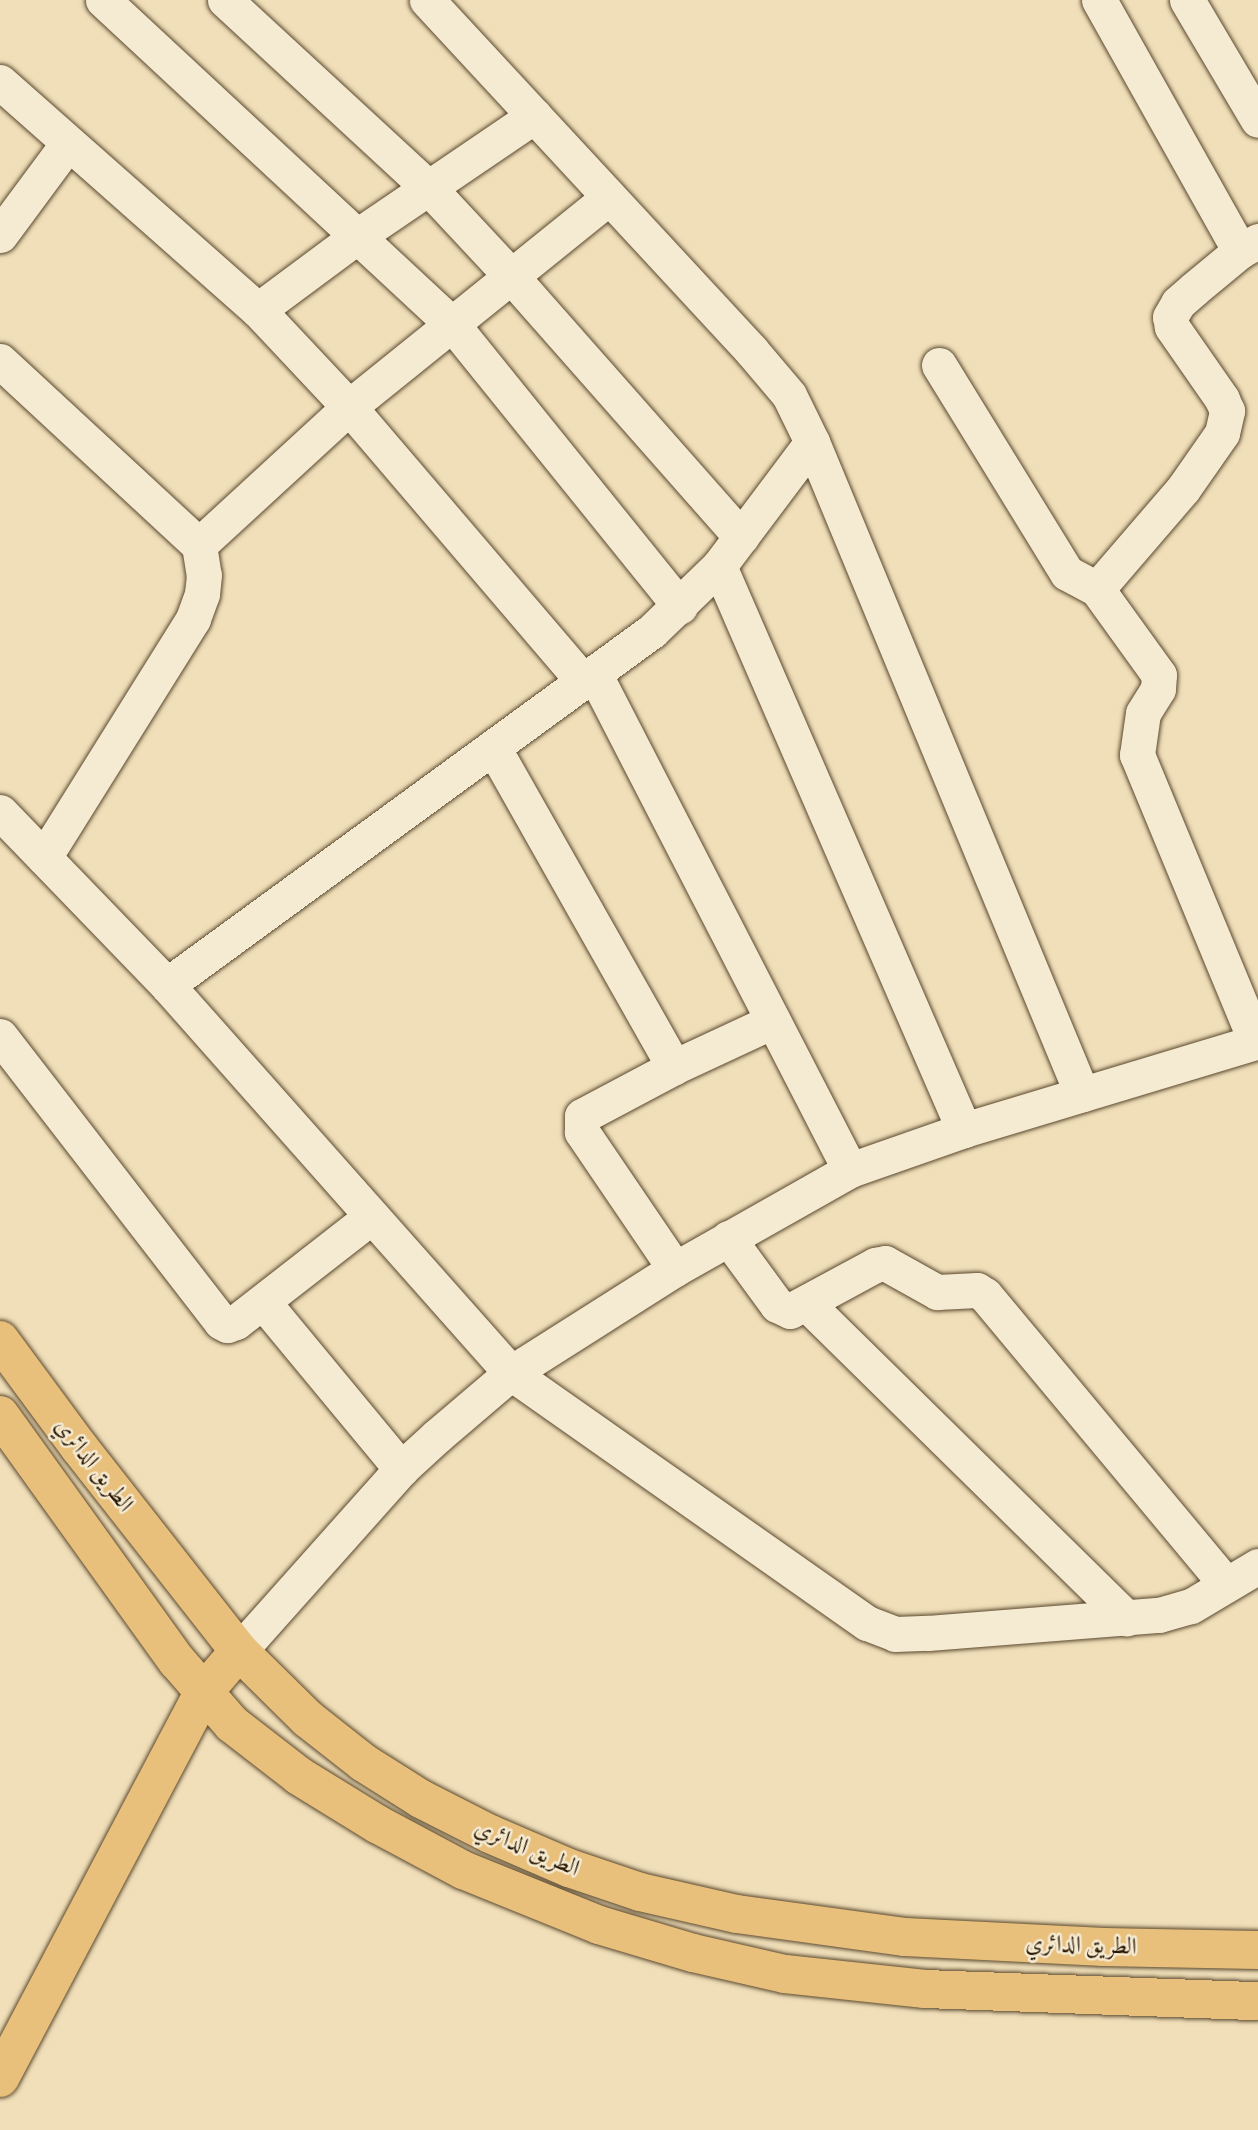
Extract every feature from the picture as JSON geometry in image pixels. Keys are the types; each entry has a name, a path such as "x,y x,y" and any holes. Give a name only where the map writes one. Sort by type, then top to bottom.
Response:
{"main road":[{"name":"الطريق الدائري","path":"0,1340 79,1447 239,1651 307,1719 363,1763 421,1799 569,1868 640,1892 737,1914 905,1937 1104,1947 1258,1950"},
{"name":"الطريق الدائري","path":"0,1415 203,1693 264,1751 409,1842 507,1891 645,1940 785,1974 878,1986 1258,2001"},
{"path":"0,2078 203,1693 239,1651"}],"street":[{"path":"103,0 452,324 680,607"},
{"path":"225,0 429,188 511,276 741,537"},
{"path":"427,0 789,395 812,442 1082,1094"},
{"path":"1097,589 1183,489 1222,433 1227,411 1222,399 1172,327 1170,317 1178,303 1249,246 1099,0"},
{"path":"1187,0 1258,120"},
{"path":"0,82 258,310 349,407 588,677 850,1170"},
{"path":"258,310 359,235 534,116"},
{"path":"0,236 68,142"},
{"path":"199,545 349,407 609,197"},
{"path":"0,361 199,545 204,575 202,594 192,619 44,857"},
{"path":"239,1651 401,1469 511,1373 675,1269 850,1170 964,1130 1257,1042 1137,755 1143,713 1158,689 1159,675 1097,589 1067,573 939,365"},
{"path":"167,985 680,607 719,566 812,442"},
{"path":"719,566 964,1130"},
{"path":"493,747 674,1067"},
{"path":"3,820 44,857 167,985 511,1373 867,1623 895,1634 1159,1615 1191,1606 1258,1566"},
{"path":"675,1269 582,1132 582,1116 674,1067 773,1021"},
{"path":"0,1036 221,1322 227,1325 236,1322 263,1302 372,1216"},
{"path":"728,1238 782,1309 790,1311 874,1265 885,1263 937,1292 976,1290 985,1295 1226,1584"},
{"path":"263,1302 401,1469"},
{"path":"806,1303 1127,1618"}]}
